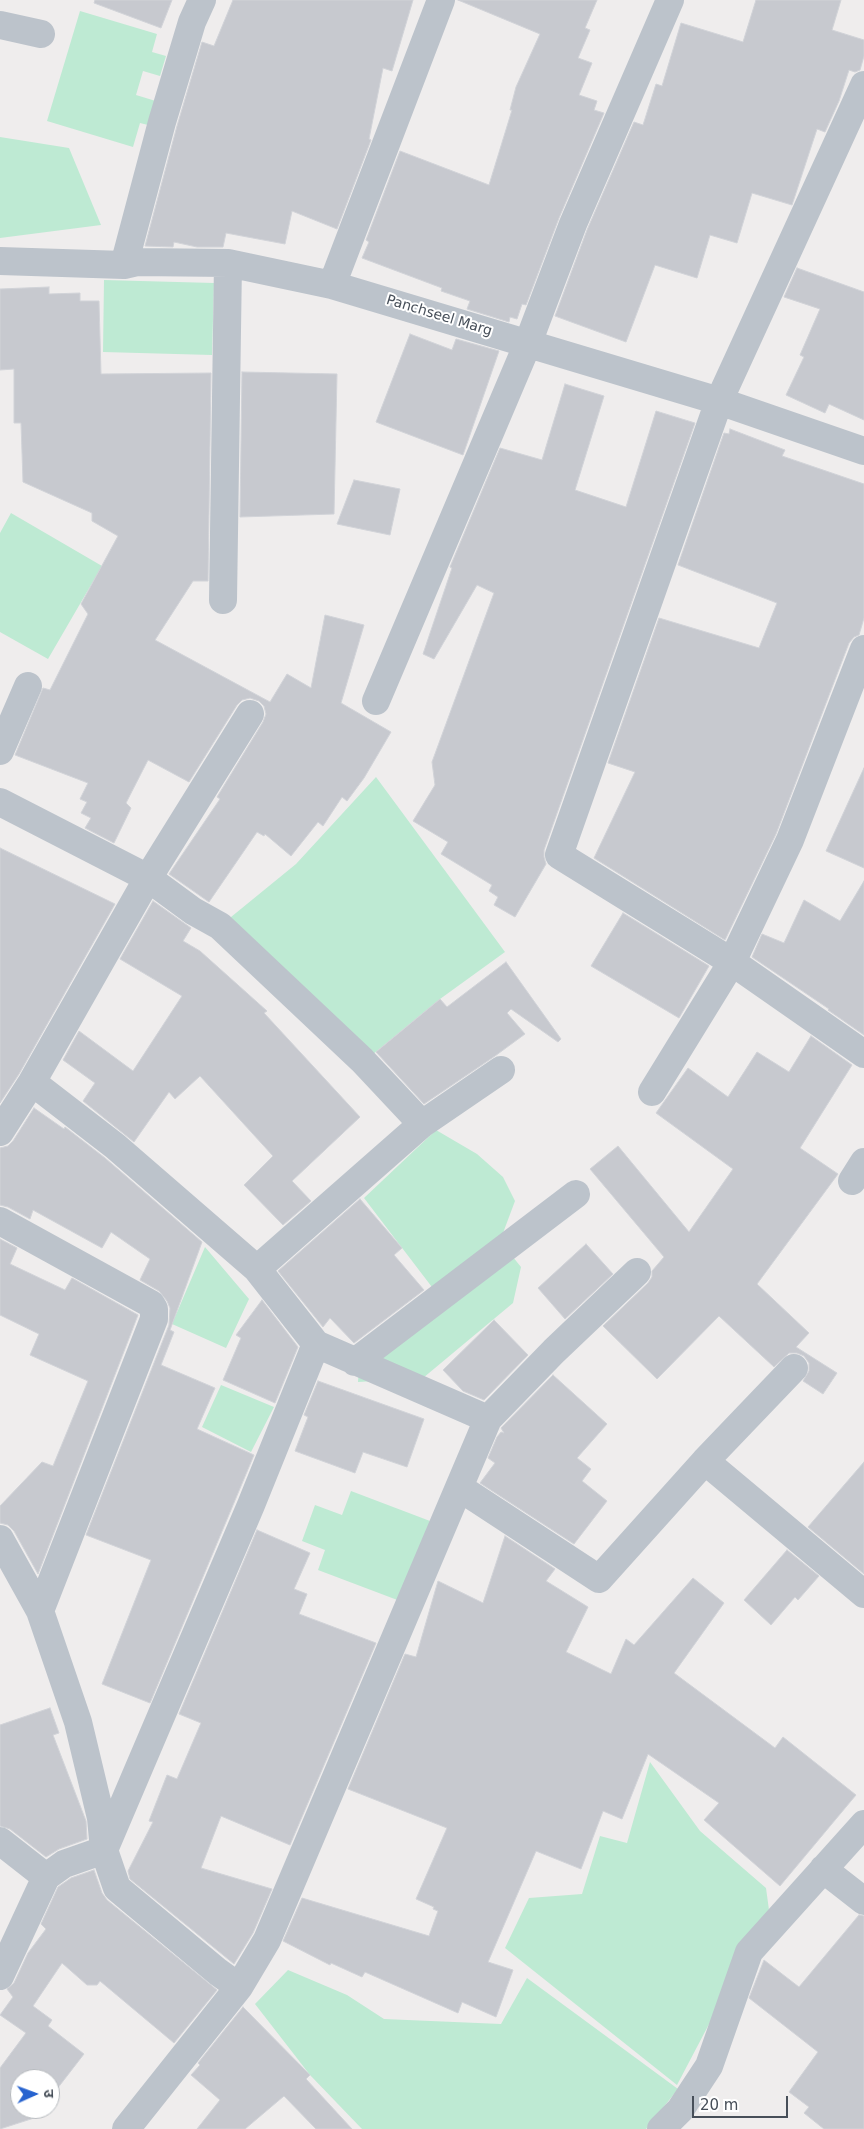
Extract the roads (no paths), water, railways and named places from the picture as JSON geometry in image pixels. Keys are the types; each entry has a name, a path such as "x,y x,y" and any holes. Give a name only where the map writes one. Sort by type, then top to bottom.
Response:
{"street":[{"path":"124,265 162,122 192,22 202,0"},
{"path":"332,285 441,0"},
{"path":"376,701 528,343 573,224 670,0"},
{"path":"0,25 41,34"},
{"path":"864,85 718,401 559,855 732,962 864,1054"},
{"name":"Panchseel Marg","path":"0,260 124,265 137,262 228,263 332,285 718,401 864,451"},
{"path":"223,600 228,263"},
{"path":"652,1092 732,962 790,840 864,649"},
{"path":"0,751 28,686"},
{"path":"0,1132 32,1082 148,878 250,714"},
{"path":"0,802 148,878 193,911 220,926 362,1060 422,1124"},
{"path":"257,1269 422,1124 501,1070"},
{"path":"32,1082 115,1146 257,1269 316,1344 488,1419"},
{"path":"356,1362 576,1194"},
{"path":"0,1220 151,1304 154,1309 154,1319 40,1611"},
{"path":"126,2129 239,1987 267,1940 488,1419 554,1351 638,1272"},
{"path":"0,1976 46,1877 64,1864 104,1850 244,1523 316,1344"},
{"path":"460,1488 599,1579 705,1461 794,1368"},
{"path":"705,1461 864,1594"},
{"path":"0,1539 40,1611 78,1722 101,1818 104,1850 117,1888 218,1972 239,1987"},
{"path":"661,2129 680,2110 709,2066 749,1952 864,1824"},
{"path":"0,1841 46,1877"},
{"path":"823,1870 864,1901"}]}
